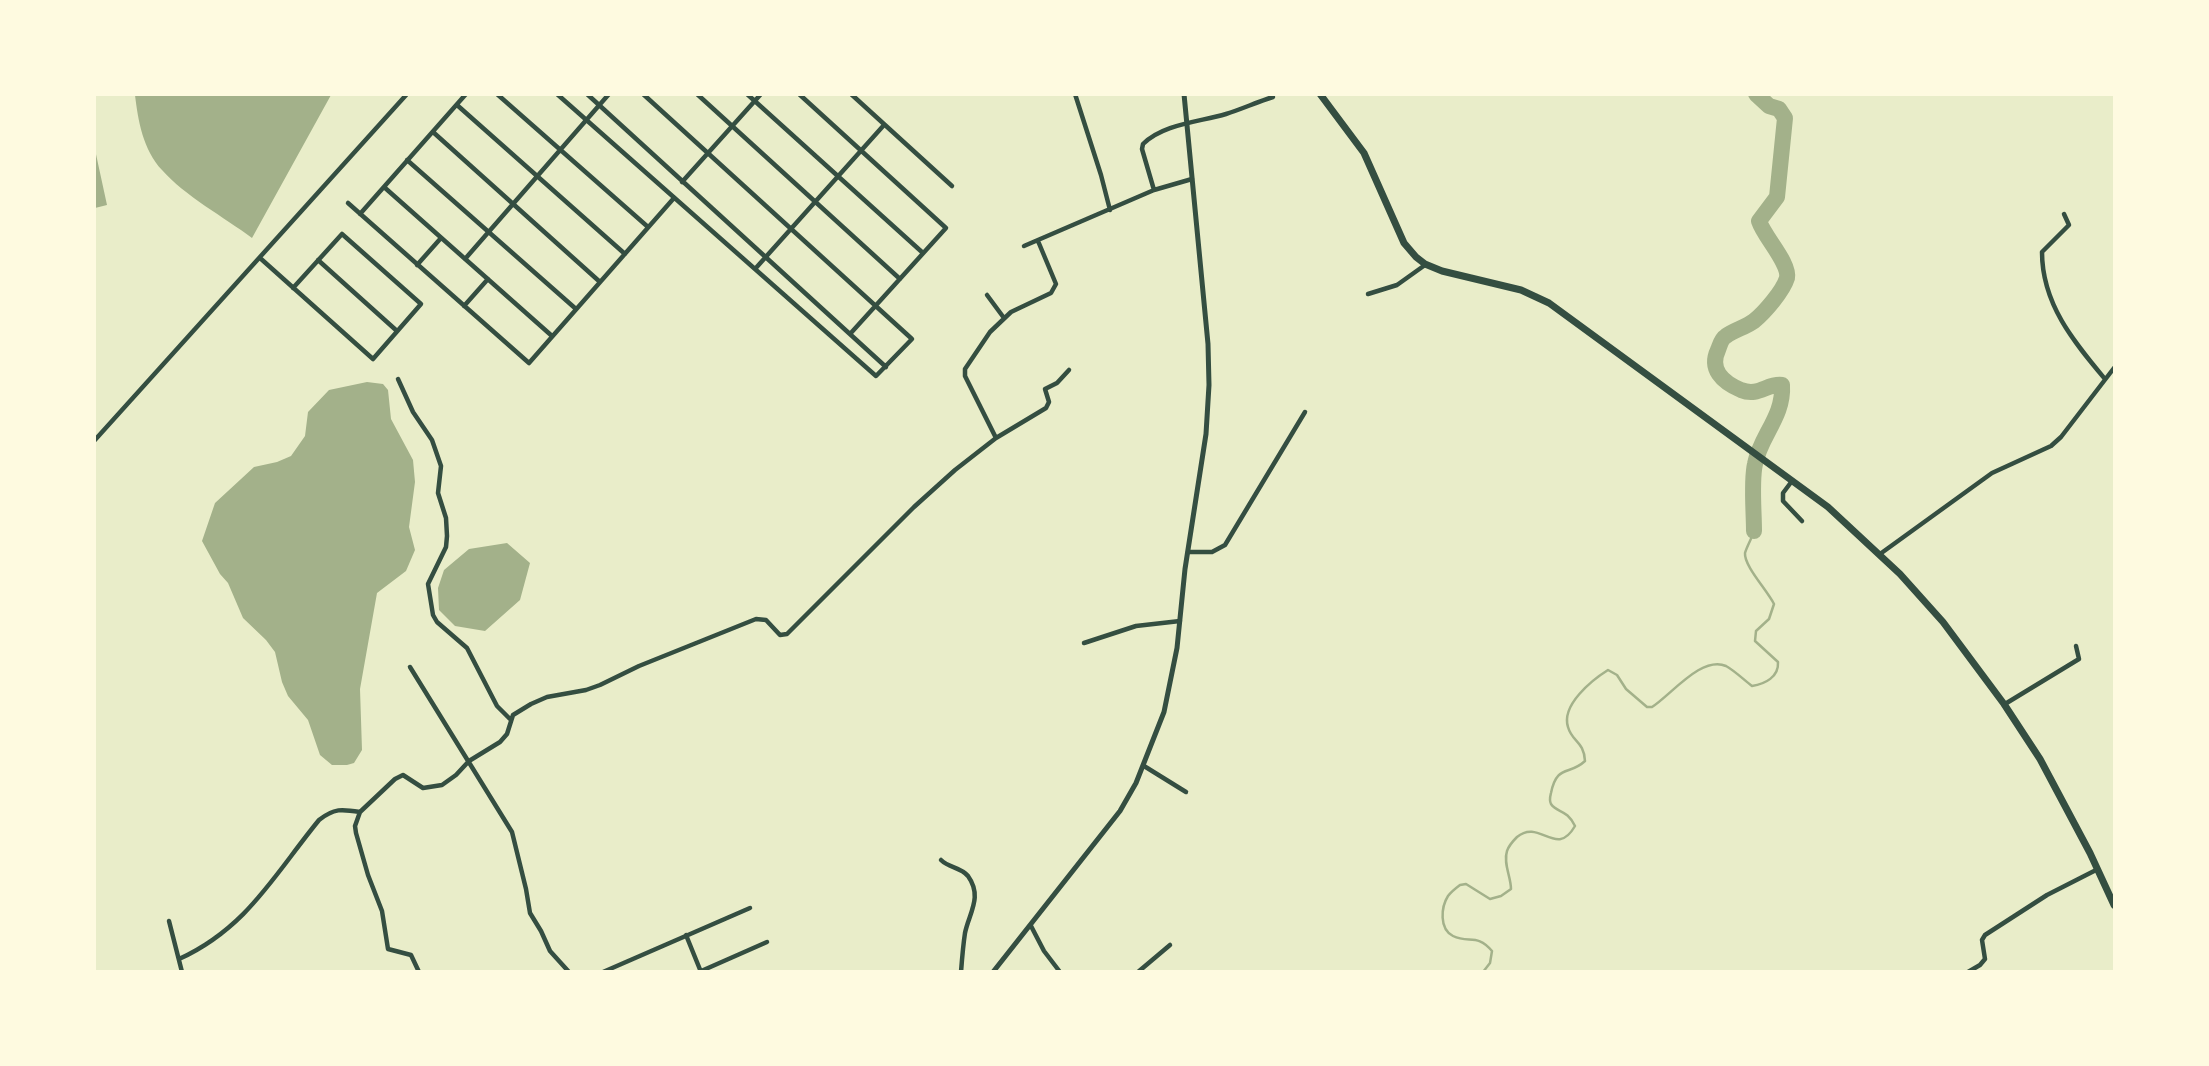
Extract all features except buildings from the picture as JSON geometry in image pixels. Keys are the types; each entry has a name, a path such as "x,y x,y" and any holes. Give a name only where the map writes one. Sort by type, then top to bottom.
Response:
{"main road":[{"path":"1320,94 1364,153 1404,243 1425,264 1442,271 1521,290 1542,299 1828,507 1880,554 1943,622 2004,705 2048,772 2115,905"}],"street":[{"path":"94,441 407,94"},
{"path":"360,214 466,94"},
{"path":"497,94 648,227"},
{"path":"557,94 876,376 912,339 643,94"},
{"path":"587,94 886,367"},
{"path":"465,259 610,94"},
{"path":"697,94 900,279"},
{"path":"747,94 923,253"},
{"path":"682,182 761,94"},
{"path":"799,94 946,228 850,334"},
{"path":"851,94 953,186"},
{"path":"1075,94 1110,210"},
{"path":"993,971 1120,811 1144,766 1164,712 1172,677 1206,434 1209,385 1184,94"},
{"path":"1154,190 1143,144 1158,134 1273,97"},
{"path":"457,105 625,254"},
{"path":"755,269 884,125"},
{"path":"433,132 600,282"},
{"path":"407,160 576,309"},
{"path":"1024,246 1154,190 1192,179"},
{"path":"384,187 552,336"},
{"path":"348,203 528,363 674,198"},
{"path":"2064,214 2070,225 2042,252 2044,277 2056,315 2077,346 2105,379"},
{"path":"260,258 293,288 373,359 421,304 342,234 293,288"},
{"path":"418,265 441,238"},
{"path":"996,439 965,376 965,369 990,332 1004,318 1017,308 1051,293 1054,289 1056,284 1038,241"},
{"path":"318,260 397,331"},
{"path":"1368,294 1397,285 1425,264"},
{"path":"464,306 488,279"},
{"path":"987,295 1004,318"},
{"path":"1880,554 1992,473 2051,446 2115,369"},
{"path":"419,971 411,956 388,949 382,911 368,875 355,826 360,812 395,779 404,775 423,788 433,788 448,781 469,761 504,737 516,712 540,700 593,688 639,666 756,620 765,620 780,635 787,634 914,506 955,470 996,439 1046,408 1049,402 1045,389 1059,381 1069,370"},
{"path":"398,379 413,412 432,440 441,466 438,494 446,518 447,536 446,547 428,584 433,615 437,622 467,648 497,706 511,719"},
{"path":"1188,552 1212,552 1225,545 1305,412"},
{"path":"1792,481 1783,494 1783,502 1802,521"},
{"path":"1084,643 1136,626 1180,621"},
{"path":"2004,705 2079,659 2076,646"},
{"path":"410,667 512,832 530,913 550,951 569,971"},
{"path":"1144,766 1186,792"},
{"path":"179,959 204,948 239,920 319,820 340,808 360,812"},
{"path":"941,860 962,870 970,878 976,900 965,936 961,971"},
{"path":"1968,971 1980,965 1984,959 1982,940 1985,935 2040,899 2098,869"},
{"path":"603,971 750,908"},
{"path":"169,921 183,971"},
{"path":"1031,926 1044,951 1060,971"},
{"path":"687,935 700,971 767,942"},
{"path":"1138,971 1170,945"}],"shaded area":[{"path":"135,94 331,95 252,238 193,197 162,170 146,144"},
{"path":"94,145 107,205 95,208 94,208"},
{"path":"367,382 383,384 388,390 391,419 413,460 415,482 409,527 415,550 406,571 377,593 360,689 362,750 354,763 332,765 320,755 308,720 288,696 275,652 243,618 228,583 202,541 215,503 254,467 291,456 305,436 308,412 329,390"},
{"path":"507,543 530,563 520,600 485,631 455,626 439,610 438,588 444,570 469,549"}],"waterway":[{"path":"1754,531 1755,464 1776,417 1782,385 1747,392 1723,379 1715,363 1723,339 1758,317 1778,295 1787,278 1785,265 1759,221 1777,197 1785,118 1779,109 1769,106 1756,94"},
{"path":"1483,972 1490,963 1492,951 1482,942 1448,933 1443,923 1446,901 1457,887 1466,884 1490,899 1501,896 1511,889 1506,856 1517,837 1525,832 1533,832 1561,839 1575,826 1569,817 1553,807 1550,799 1560,774 1585,761 1582,749 1570,732 1567,719 1579,694 1608,670 1617,675 1626,689 1647,707 1652,707 1687,678 1707,666 1726,666 1752,686 1762,684 1774,676 1778,662 1755,641 1756,631 1769,619 1774,604 1746,558 1745,553 1754,531"}]}
